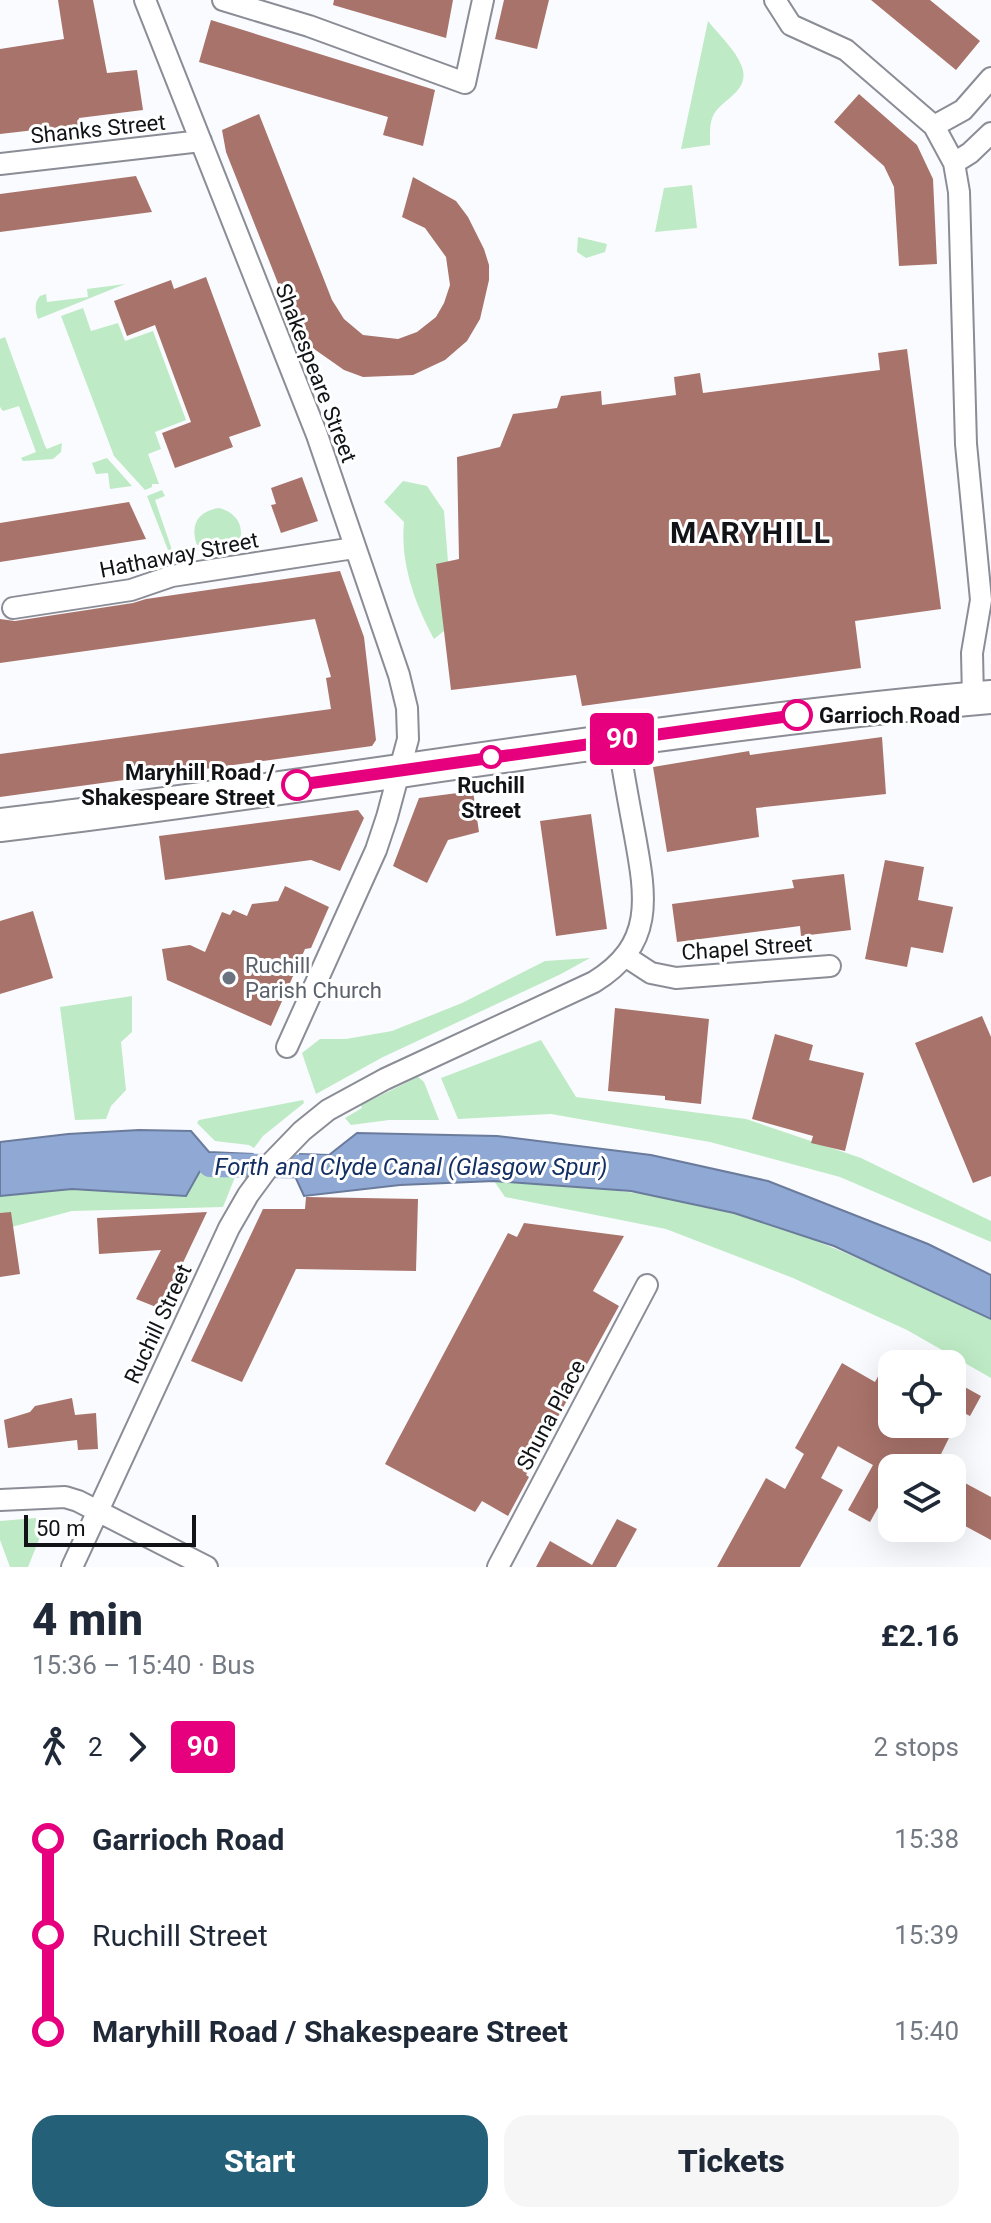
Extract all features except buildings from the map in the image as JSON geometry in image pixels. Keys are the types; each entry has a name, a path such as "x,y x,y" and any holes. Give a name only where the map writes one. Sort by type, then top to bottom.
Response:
{"main road":[{"path":"0,825 142,808 809,714 982,697"}],"street":[{"name":"Shakespeare Street","path":"145,0 317,435 404,692 409,724 400,770 376,850 287,1047"},
{"path":"223,0 309,26 465,83 483,0"},
{"path":"775,0 791,25 846,50 934,126 954,163 959,192 966,444 986,607 972,653 982,697"},
{"path":"934,126 963,110 991,78"},
{"path":"954,163 991,133"},
{"name":"Shanks Street","path":"0,164 201,141"},
{"name":"Hathaway Street","path":"13,608 131,590 172,576 354,548"},
{"name":"Ruchill Street","path":"72,1567 241,1207 282,1151 328,1110 385,1079 594,982 625,956 636,939 642,919 644,889 618,739"},
{"name":"Chapel Street","path":"625,956 651,973 676,978 830,966"},
{"name":"Shuna Place","path":"498,1567 647,1285"},
{"path":"0,1500 65,1497 99,1510 207,1567"}],"green space":[{"path":"708,21 732,49 744,75 735,94 714,114 710,145 681,149"},
{"path":"692,185 697,228 655,232 664,188"},
{"path":"578,237 607,244 605,252 586,258 577,252"},
{"path":"125,284 38,319 36,307 40,296 46,294 47,302 88,297 87,289"},
{"path":"83,308 91,331 118,323 125,341 153,331 186,420 155,432 161,449 148,454 159,484 152,484 145,490 114,456 61,316"},
{"path":"5,337 45,446 47,449 62,443 61,452 53,459 23,461 21,458 36,452 19,406 3,411 0,407 0,339"},
{"path":"107,458 132,486 110,489 108,473 96,474 92,463"},
{"path":"403,481 427,486 444,511 448,562 444,631 434,639 410,583 404,553 404,522 384,502"},
{"path":"162,490 165,496 155,500 172,550 168,550 147,496"},
{"path":"219,508 230,512 237,520 241,529 240,540 197,545 194,532 197,520 205,512"},
{"path":"590,958 383,1057 316,1094 302,1053 320,1039 346,1039 392,1031 462,1003 545,961"},
{"path":"132,996 132,1032 121,1042 126,1090 111,1106 106,1119 75,1120 60,1007"},
{"path":"541,1040 576,1097 746,1119 861,1158 991,1221 991,1242 840,1177 710,1142 551,1114 458,1119 441,1078"},
{"path":"418,1077 424,1082 439,1120 389,1120 351,1125 345,1118 362,1108 361,1105"},
{"path":"303,1100 304,1103 263,1136 254,1148 215,1141 197,1123 199,1120"},
{"path":"200,1171 237,1172 223,1207 72,1211 0,1230 0,1196 72,1189 185,1196"},
{"path":"494,1181 616,1191 707,1205 802,1235 991,1319 991,1378 966,1364 966,1350 942,1350 907,1330 793,1278 666,1229 505,1197"},
{"path":"48,1517 28,1567 10,1567 0,1540 0,1521"}],"water":[{"path":"139,1130 191,1131 209,1152 252,1154 237,1172 200,1171 186,1196 72,1189 0,1196 0,1142"},
{"path":"357,1133 497,1136 651,1155 768,1181 928,1244 991,1275 991,1319 834,1246 734,1213 631,1191 494,1181 400,1185 304,1196 293,1172 300,1154 329,1155"}],"waterway":[{"name":"Forth and Clyde Canal (Glasgow Spur)","path":"210,1165 325,1167"}],"bus line":[{"name":"90","path":"297,785 797,715"}],"place":[{"name":"Garrioch Road","path":"797,715"},
{"name":"Ruchill Street","path":"491,757"},
{"name":"Maryhill Road / Shakespeare Street","path":"297,785"},
{"name":"Ruchill Parish Church","path":"229,978"}],"district":[{"name":"MARYHILL","path":"751,532"}]}
